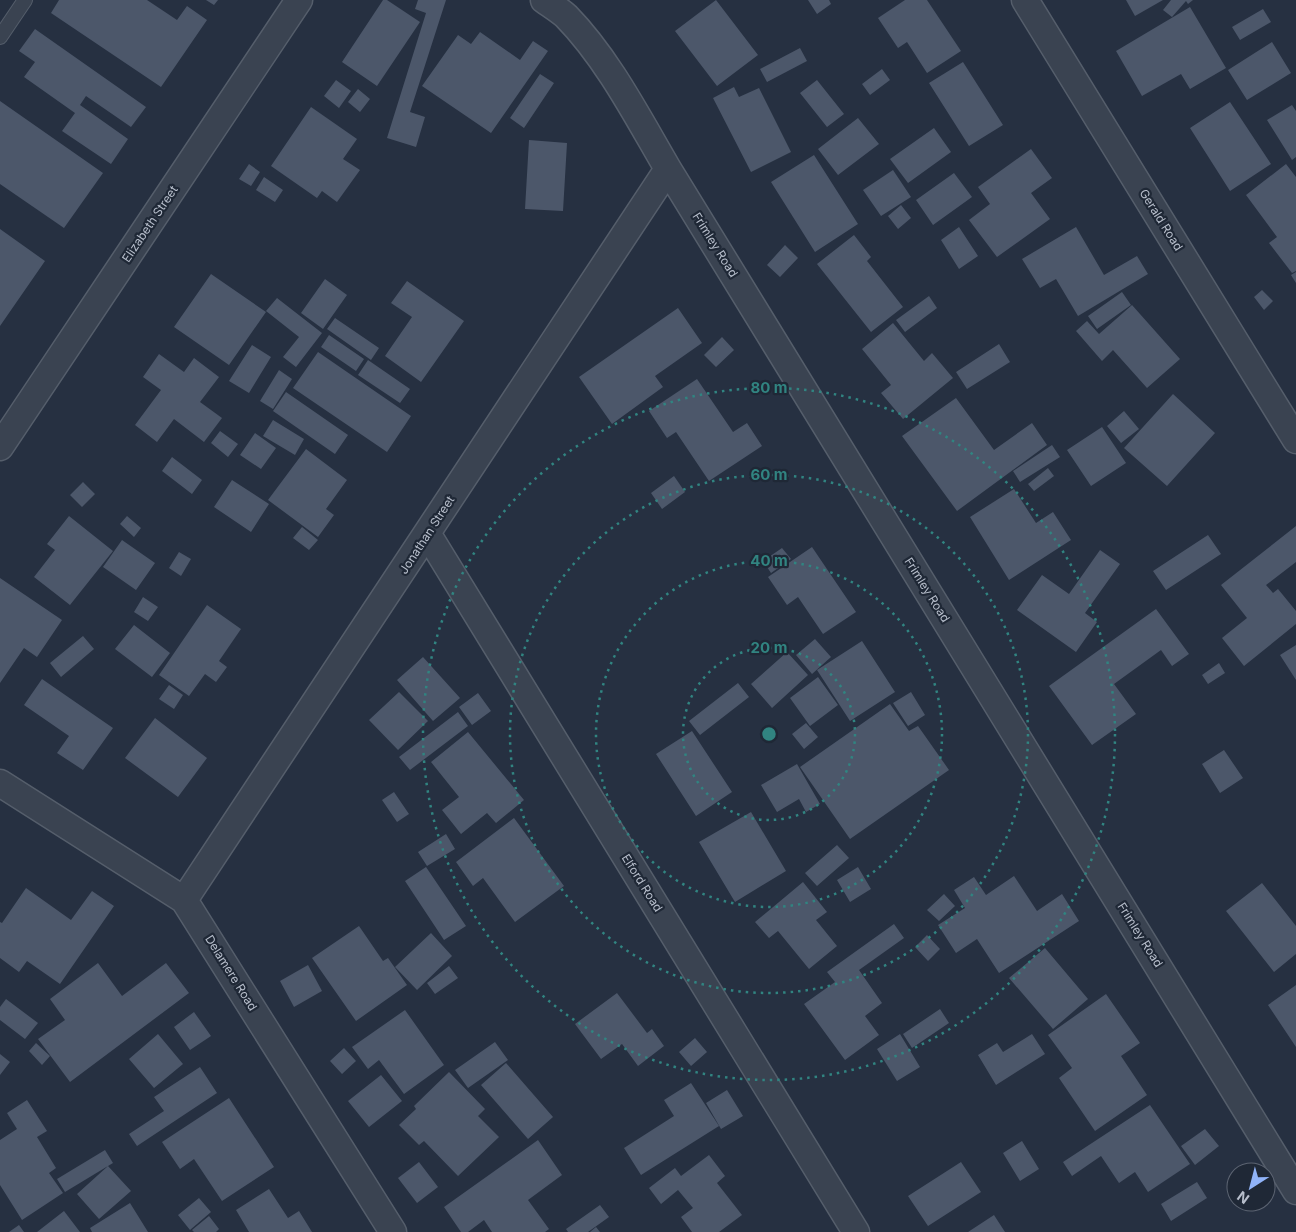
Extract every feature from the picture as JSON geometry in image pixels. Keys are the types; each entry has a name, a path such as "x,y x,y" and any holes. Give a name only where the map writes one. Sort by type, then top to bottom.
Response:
{"street":[{"name":"Elizabeth Street","path":"0,447 299,0"},
{"name":"Frimley Road","path":"544,0 564,15 597,54 628,101 1296,1191"},
{"name":"Gerald Road","path":"1025,0 1296,440"},
{"name":"Jonathan Street","path":"184,900 668,169"},
{"name":"Elford Road","path":"427,533 856,1232"},
{"name":"Delamere Road","path":"0,783 184,900 393,1232"}],"lane":[{"path":"0,37 24,0"}],"building":[{"path":"59,0 147,0 177,20 187,6 207,20 161,87 51,13"},
{"path":"206,0 218,0 214,5"},
{"path":"383,0 387,0 420,22 377,86 342,62"},
{"path":"418,0 446,0 410,112 425,117 416,147 387,138 426,13 415,9"},
{"path":"716,0 758,55 717,86 675,31"},
{"path":"808,0 829,0 831,4 817,14"},
{"path":"905,0 927,0 961,51 927,73 907,42 898,48 878,18"},
{"path":"1126,0 1163,0 1135,16"},
{"path":"1171,0 1193,0 1188,4 1186,1 1172,17 1163,10"},
{"path":"1190,7 1226,68 1190,89 1181,74 1142,96 1116,51"},
{"path":"1263,9 1271,22 1240,40 1232,27"},
{"path":"35,29 146,107 131,127 86,96 80,105 128,139 111,164 62,131 75,113 24,77 35,62 19,51"},
{"path":"480,32 520,60 533,41 548,51 491,133 422,86 458,35 471,44"},
{"path":"1272,42 1291,73 1247,100 1228,70"},
{"path":"800,48 807,61 767,82 760,69"},
{"path":"963,62 1003,125 969,146 929,83"},
{"path":"882,69 890,80 870,95 862,84"},
{"path":"540,74 554,83 524,128 510,118"},
{"path":"336,80 351,91 339,108 324,96"},
{"path":"817,80 844,114 827,127 800,93"},
{"path":"734,87 739,97 759,88 791,152 751,172 713,98"},
{"path":"358,89 370,99 360,112 348,102"},
{"path":"0,101 103,173 64,228 0,184"},
{"path":"1230,102 1271,164 1230,191 1190,128"},
{"path":"1292,105 1296,111 1296,157 1292,160 1267,120"},
{"path":"311,107 357,139 343,159 360,170 337,202 322,191 317,198 271,166"},
{"path":"858,118 879,144 838,175 818,149"},
{"path":"934,128 951,152 908,183 890,159"},
{"path":"529,140 567,143 563,211 525,209"},
{"path":"1031,149 1052,178 1031,193 1050,219 997,257 969,220 990,204 978,187"},
{"path":"814,155 858,224 815,252 771,182"},
{"path":"249,164 260,172 251,186 239,179"},
{"path":"1286,164 1296,177 1296,271 1292,273 1269,243 1277,237 1246,195"},
{"path":"893,170 911,197 881,216 863,190"},
{"path":"954,173 972,197 933,225 916,200"},
{"path":"264,177 283,190 275,202 256,190"},
{"path":"901,205 911,218 898,229 888,216"},
{"path":"959,227 978,256 959,269 941,240"},
{"path":"1076,227 1104,275 1137,256 1148,274 1078,316 1056,279 1040,288 1022,259"},
{"path":"0,229 45,261 0,326"},
{"path":"854,235 871,257 867,261 903,307 871,332 817,264"},
{"path":"785,245 798,258 780,277 767,265"},
{"path":"1296,272 1296,283 1291,275"},
{"path":"211,274 266,312 229,365 174,327"},
{"path":"325,279 347,295 323,329 301,313"},
{"path":"407,281 464,321 421,382 385,356 412,317 391,303"},
{"path":"1262,290 1273,301 1264,310 1254,297"},
{"path":"1122,292 1131,305 1097,329 1088,316"},
{"path":"929,296 937,308 905,332 896,320"},
{"path":"277,298 322,333 296,367 283,357 299,337 266,311"},
{"path":"1132,305 1180,359 1147,388 1113,350 1102,361 1076,331 1087,321 1099,334"},
{"path":"678,308 702,343 655,376 663,387 612,424 579,377"},
{"path":"335,318 379,348 371,360 327,329"},
{"path":"893,323 924,361 932,353 953,378 903,419 881,393 891,385 862,349"},
{"path":"329,335 364,359 356,371 321,347"},
{"path":"722,337 734,350 716,367 704,355"},
{"path":"999,344 1010,362 967,389 956,372"},
{"path":"252,345 271,357 249,393 229,381"},
{"path":"318,352 411,416 387,452 293,388"},
{"path":"159,354 184,372 194,358 219,377 200,402 222,418 204,442 174,419 157,442 135,425 161,390 143,377"},
{"path":"368,360 410,389 400,403 358,375"},
{"path":"279,370 292,379 273,409 260,401"},
{"path":"697,379 733,432 747,423 762,446 709,481 676,432 667,438 649,411"},
{"path":"286,392 348,435 335,454 273,411"},
{"path":"1173,394 1215,433 1167,486 1124,448"},
{"path":"956,398 994,450 1032,423 1047,445 957,511 902,436"},
{"path":"1124,411 1139,429 1121,443 1107,426"},
{"path":"273,420 304,439 295,455 263,436"},
{"path":"1102,427 1126,463 1091,486 1067,450"},
{"path":"220,431 238,444 228,457 211,443"},
{"path":"255,433 276,448 261,469 240,455"},
{"path":"1052,445 1060,457 1020,482 1013,471"},
{"path":"306,449 347,480 326,509 334,515 318,537 268,500"},
{"path":"172,457 202,480 192,494 162,471"},
{"path":"1048,468 1054,476 1034,491 1028,484"},
{"path":"674,476 685,492 662,509 651,493"},
{"path":"232,480 269,504 251,532 214,507"},
{"path":"83,482 95,494 82,507 70,495"},
{"path":"1014,489 1036,523 1053,512 1071,540 1009,580 970,517"},
{"path":"69,516 113,551 70,605 34,577 55,550 47,544"},
{"path":"127,516 141,528 134,537 120,524"},
{"path":"1296,526 1296,562 1266,585 1273,593 1278,589 1296,611 1296,624 1244,666 1222,638 1247,618 1221,585"},
{"path":"302,527 318,540 309,550 293,538"},
{"path":"1208,535 1221,554 1166,590 1153,571"},
{"path":"122,540 155,563 136,590 103,567"},
{"path":"812,547 856,612 823,634 798,597 787,605 768,577"},
{"path":"782,548 791,559 771,573 763,561"},
{"path":"1100,550 1120,564 1085,613 1097,622 1076,652 1017,610 1042,575 1069,594"},
{"path":"179,552 191,559 181,576 169,568"},
{"path":"0,578 62,620 37,657 24,648 0,683"},
{"path":"143,597 158,607 148,621 134,612"},
{"path":"207,605 241,629 219,661 227,667 216,682 205,674 189,696 159,675"},
{"path":"1156,609 1189,654 1172,666 1161,650 1114,684 1136,714 1092,745 1049,686"},
{"path":"134,625 170,653 152,677 115,649"},
{"path":"83,636 94,649 61,677 50,663"},
{"path":"815,639 831,657 812,674 796,655"},
{"path":"862,641 895,692 850,721 817,670"},
{"path":"1296,645 1296,680 1280,655"},
{"path":"787,652 808,675 772,708 751,684"},
{"path":"423,657 460,698 433,721 397,680"},
{"path":"1219,663 1225,673 1208,684 1202,675"},
{"path":"818,677 838,705 810,726 790,698"},
{"path":"42,679 113,728 83,770 57,753 69,736 24,705"},
{"path":"738,683 749,697 700,735 689,721"},
{"path":"169,685 183,695 174,709 159,699"},
{"path":"399,692 428,721 398,750 369,720"},
{"path":"911,692 925,715 908,726 893,703"},
{"path":"478,693 491,711 472,725 459,707"},
{"path":"890,704 909,731 918,726 949,770 850,839 800,767"},
{"path":"458,712 468,726 410,770 399,757"},
{"path":"155,718 207,758 178,797 125,758"},
{"path":"806,723 818,737 804,749 792,734"},
{"path":"692,731 732,792 696,816 656,754"},
{"path":"468,732 524,800 496,823 487,813 461,834 442,810 459,797 431,762"},
{"path":"1224,750 1243,778 1220,793 1202,764"},
{"path":"797,764 820,804 806,812 799,799 777,812 761,785"},
{"path":"394,792 409,814 397,822 382,800"},
{"path":"751,812 786,871 735,902 699,842"},
{"path":"514,818 564,886 515,922 483,878 473,886 456,862"},
{"path":"446,834 455,849 427,866 418,852"},
{"path":"837,845 849,858 817,886 805,873"},
{"path":"426,867 466,926 444,940 405,881"},
{"path":"858,867 871,889 850,902 837,880"},
{"path":"1014,876 1037,911 1062,894 1079,921 999,973 977,939 956,953 938,925 965,908 954,890 974,877 986,895"},
{"path":"803,882 827,912 816,920 837,946 809,969 778,931 769,938 755,922"},
{"path":"1262,883 1296,926 1296,954 1274,972 1226,911"},
{"path":"26,888 71,920 92,891 114,906 60,984 27,961 19,972 0,958 0,922 2,923"},
{"path":"944,894 955,906 939,921 927,910"},
{"path":"894,924 904,938 859,970 882,1003 865,1016 879,1035 845,1060 804,1004 835,982 827,972"},
{"path":"359,926 383,961 388,958 407,985 356,1021 312,958"},
{"path":"431,933 452,956 417,990 395,967"},
{"path":"927,935 940,949 928,961 915,947"},
{"path":"1045,948 1088,999 1053,1029 1009,978"},
{"path":"98,963 122,996 166,963 189,993 70,1082 38,1039 65,1020 50,999"},
{"path":"308,965 322,991 294,1007 280,981"},
{"path":"449,966 458,978 435,994 427,983"},
{"path":"1296,985 1296,1047 1268,1005"},
{"path":"617,993 647,1033 652,1029 664,1046 638,1066 622,1044 601,1059 575,1024"},
{"path":"1106,994 1140,1043 1121,1056 1147,1095 1095,1131 1059,1078 1072,1068 1048,1035"},
{"path":"6,999 38,1023 25,1039 0,1020 0,1007"},
{"path":"940,1009 949,1023 912,1048 903,1034"},
{"path":"405,1010 444,1065 404,1094 379,1060 368,1069 352,1047"},
{"path":"194,1012 211,1036 190,1050 174,1027"},
{"path":"158,1034 183,1064 154,1088 129,1059"},
{"path":"900,1034 920,1067 897,1081 877,1049"},
{"path":"1032,1034 1045,1054 996,1085 978,1055 997,1043 1003,1052"},
{"path":"695,1038 707,1052 691,1066 679,1052"},
{"path":"495,1042 508,1060 468,1088 455,1070"},
{"path":"36,1043 50,1056 42,1065 29,1051"},
{"path":"344,1048 356,1061 342,1074 330,1061"},
{"path":"0,1054 10,1062 0,1075"},
{"path":"506,1063 553,1117 528,1139 481,1085"},
{"path":"200,1067 217,1093 137,1146 129,1134 164,1111 154,1097"},
{"path":"449,1072 485,1109 478,1116 499,1137 458,1176 424,1141 419,1145 399,1125 416,1109 414,1106"},
{"path":"381,1075 402,1101 369,1127 348,1101"},
{"path":"691,1083 719,1126 641,1175 624,1148 674,1116 664,1100"},
{"path":"727,1090 743,1116 721,1129 706,1103"},
{"path":"229,1098 274,1167 222,1201 194,1159 180,1169 162,1142"},
{"path":"27,1100 47,1131 37,1137 56,1168 49,1173 63,1193 22,1220 0,1185 0,1140 17,1129 7,1113"},
{"path":"1150,1105 1190,1164 1148,1192 1135,1172 1119,1183 1101,1156 1072,1176 1063,1162"},
{"path":"1205,1129 1219,1146 1195,1165 1181,1146"},
{"path":"538,1140 562,1175 528,1200 549,1229 545,1232 492,1232 484,1220 468,1232 461,1232 444,1207"},
{"path":"1022,1141 1039,1169 1020,1181 1003,1153"},
{"path":"105,1150 113,1163 65,1192 57,1179"},
{"path":"709,1155 725,1176 717,1183 742,1215 719,1232 692,1232 681,1217 693,1208 678,1190 661,1204 649,1188 675,1168 681,1176"},
{"path":"419,1162 438,1187 417,1203 398,1178"},
{"path":"961,1162 981,1192 928,1226 908,1196"},
{"path":"108,1166 131,1191 99,1219 77,1194"},
{"path":"1197,1182 1207,1198 1171,1221 1161,1204"},
{"path":"269,1189 288,1218 299,1211 312,1232 249,1232 236,1210"},
{"path":"199,1198 211,1212 190,1230 178,1215"},
{"path":"130,1203 148,1232 92,1232 90,1228"},
{"path":"600,1205 609,1217 588,1232 568,1232 566,1229"},
{"path":"64,1211 80,1232 37,1232"},
{"path":"994,1215 1005,1232 968,1232"},
{"path":"209,1216 219,1229 216,1232 194,1232 192,1230"},
{"path":"19,1225 24,1232 9,1232"},
{"path":"596,1227 600,1232 590,1232"}]}
